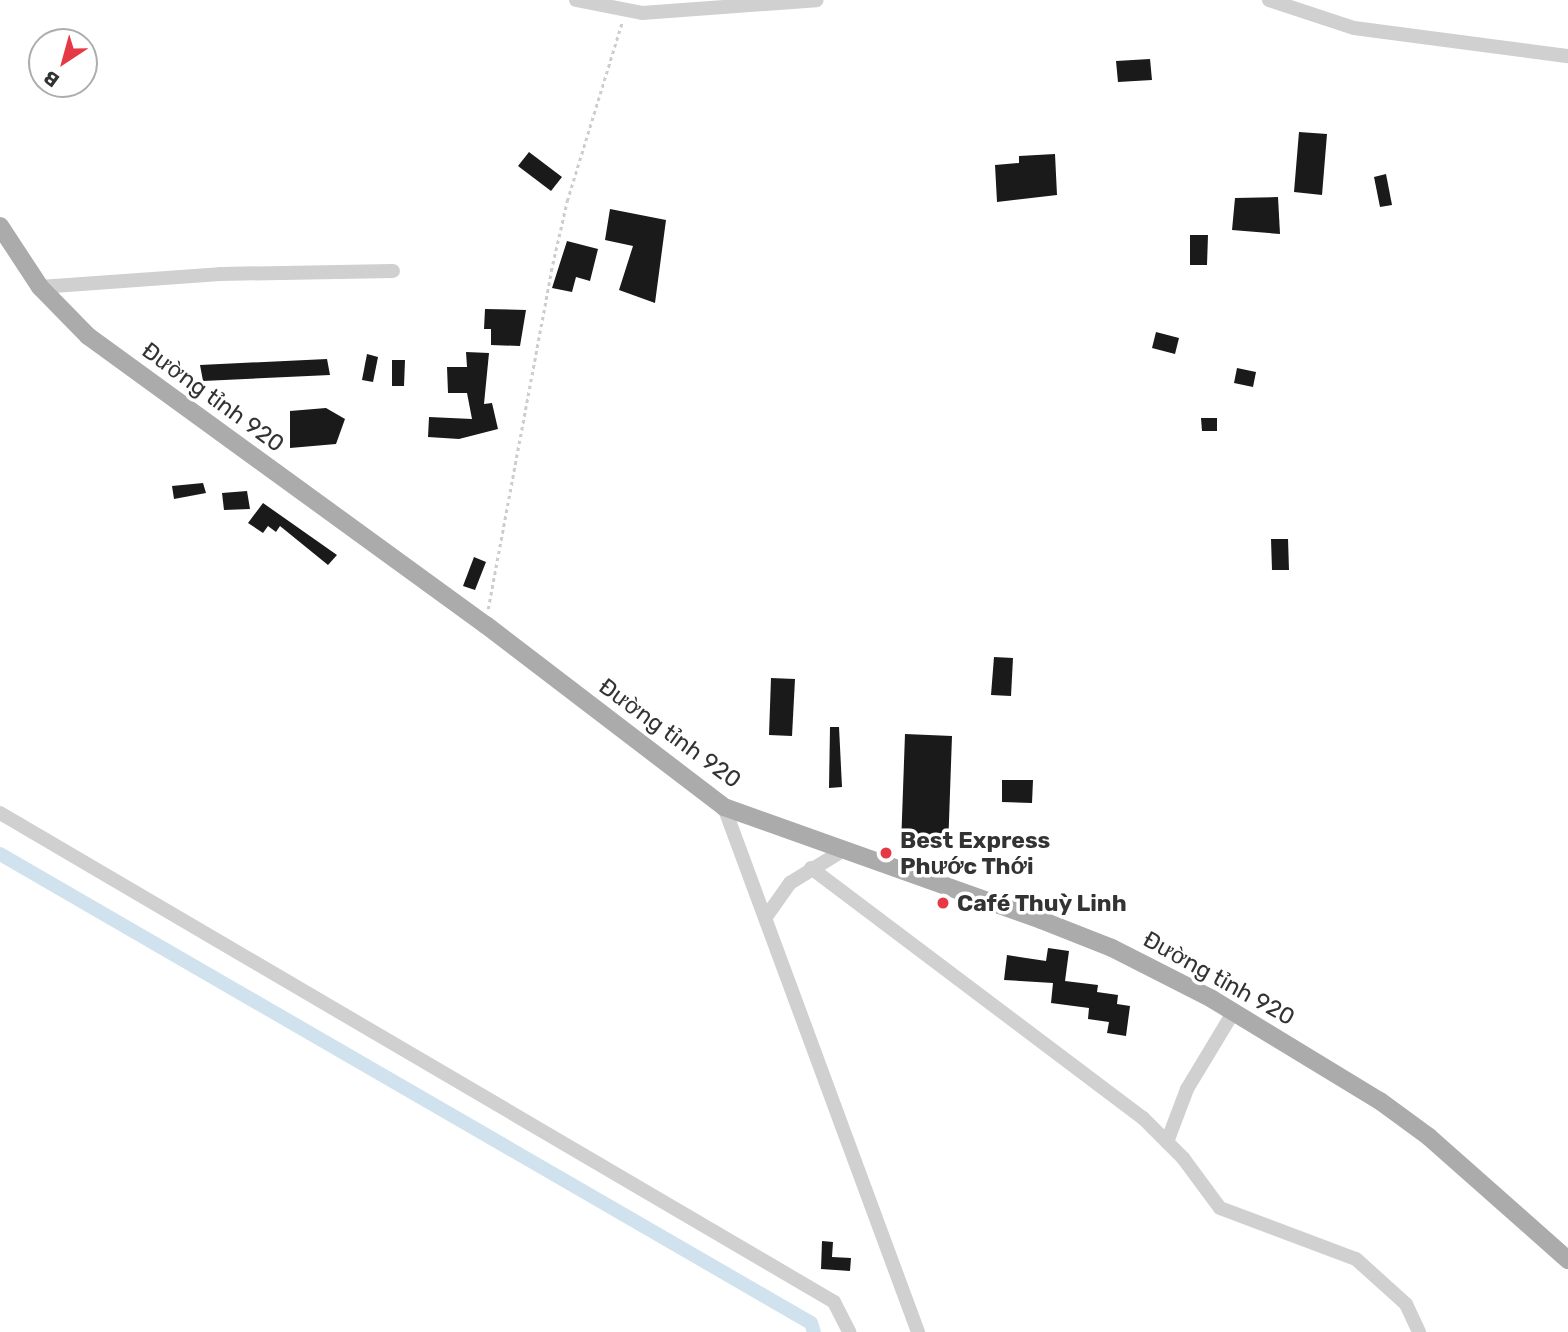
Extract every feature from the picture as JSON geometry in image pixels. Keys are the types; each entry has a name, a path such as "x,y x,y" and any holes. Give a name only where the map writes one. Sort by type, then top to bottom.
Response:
{"main road":[{"name":"Đường tỉnh 920","path":"0,226 40,287 88,336 486,625 724,807 1112,948 1234,1012 1370,1095 1429,1137 1568,1260"}],"street":[{"path":"576,0 624,12 817,0"},
{"path":"1269,0 1354,28 1568,56"},
{"path":"40,287 207,275 393,271"},
{"path":"724,807 918,1332"},
{"path":"0,813 834,1302 849,1332"},
{"path":"766,917 790,883 842,851"},
{"path":"811,868 1143,1118 1167,1142 1220,1208 1356,1259 1381,1277 1406,1304 1419,1332"},
{"path":"1167,1142 1176,1111 1234,1012"},
{"path":"1143,1118 1176,1111"}],"path":[{"path":"486,625 491,575 557,247 624,12"}],"building":[{"path":"1150,59 1152,80 1118,82 1116,61"},
{"path":"1299,132 1327,134 1322,195 1294,192"},
{"path":"529,152 562,177 551,191 518,166"},
{"path":"1055,154 1057,195 997,202 995,165 1019,163 1019,156"},
{"path":"1386,174 1392,205 1380,207 1374,177"},
{"path":"1278,197 1280,234 1232,230 1235,198"},
{"path":"610,209 666,220 655,303 619,290 633,246 605,240"},
{"path":"1190,235 1208,235 1207,265 1190,265"},
{"path":"567,241 598,249 590,281 576,277 572,292 552,288"},
{"path":"485,309 526,310 520,346 491,345 491,329 484,329"},
{"path":"1156,332 1179,338 1175,354 1152,348"},
{"path":"466,352 489,353 484,404 492,403 498,429 459,439 428,437 429,417 472,419 467,393 448,393 447,367 467,367"},
{"path":"367,354 378,357 373,382 362,380"},
{"path":"327,359 330,375 203,381 200,365"},
{"path":"392,360 405,360 404,386 392,386"},
{"path":"1237,368 1256,372 1253,387 1234,383"},
{"path":"326,408 345,419 336,444 290,448 290,411"},
{"path":"1201,418 1217,418 1217,431 1202,431"},
{"path":"203,483 206,493 174,499 172,486"},
{"path":"247,491 250,509 224,510 222,493"},
{"path":"263,503 337,555 328,565 280,526 276,532 268,526 263,533 248,523"},
{"path":"1271,539 1288,539 1289,570 1272,570"},
{"path":"474,557 486,562 475,590 463,586"},
{"path":"994,657 1013,658 1011,696 991,695"},
{"path":"771,678 795,679 792,736 769,735"},
{"path":"830,727 839,727 842,787 829,788"},
{"path":"905,734 952,736 948,849 901,846"},
{"path":"1002,780 1033,780 1032,803 1002,802"},
{"path":"1048,948 1069,951 1065,981 1098,985 1097,992 1118,995 1117,1004 1130,1006 1126,1036 1107,1033 1109,1022 1088,1019 1089,1008 1051,1003 1053,983 1004,980 1007,955 1046,961"},
{"path":"822,1241 833,1242 832,1257 851,1258 850,1271 821,1269"}],"waterway":[{"path":"0,854 811,1323 814,1332"}],"place":[{"name":"Best Express Phước Thới","path":"886,853"},
{"name":"Café Thuỳ Linh","path":"943,903"}]}
